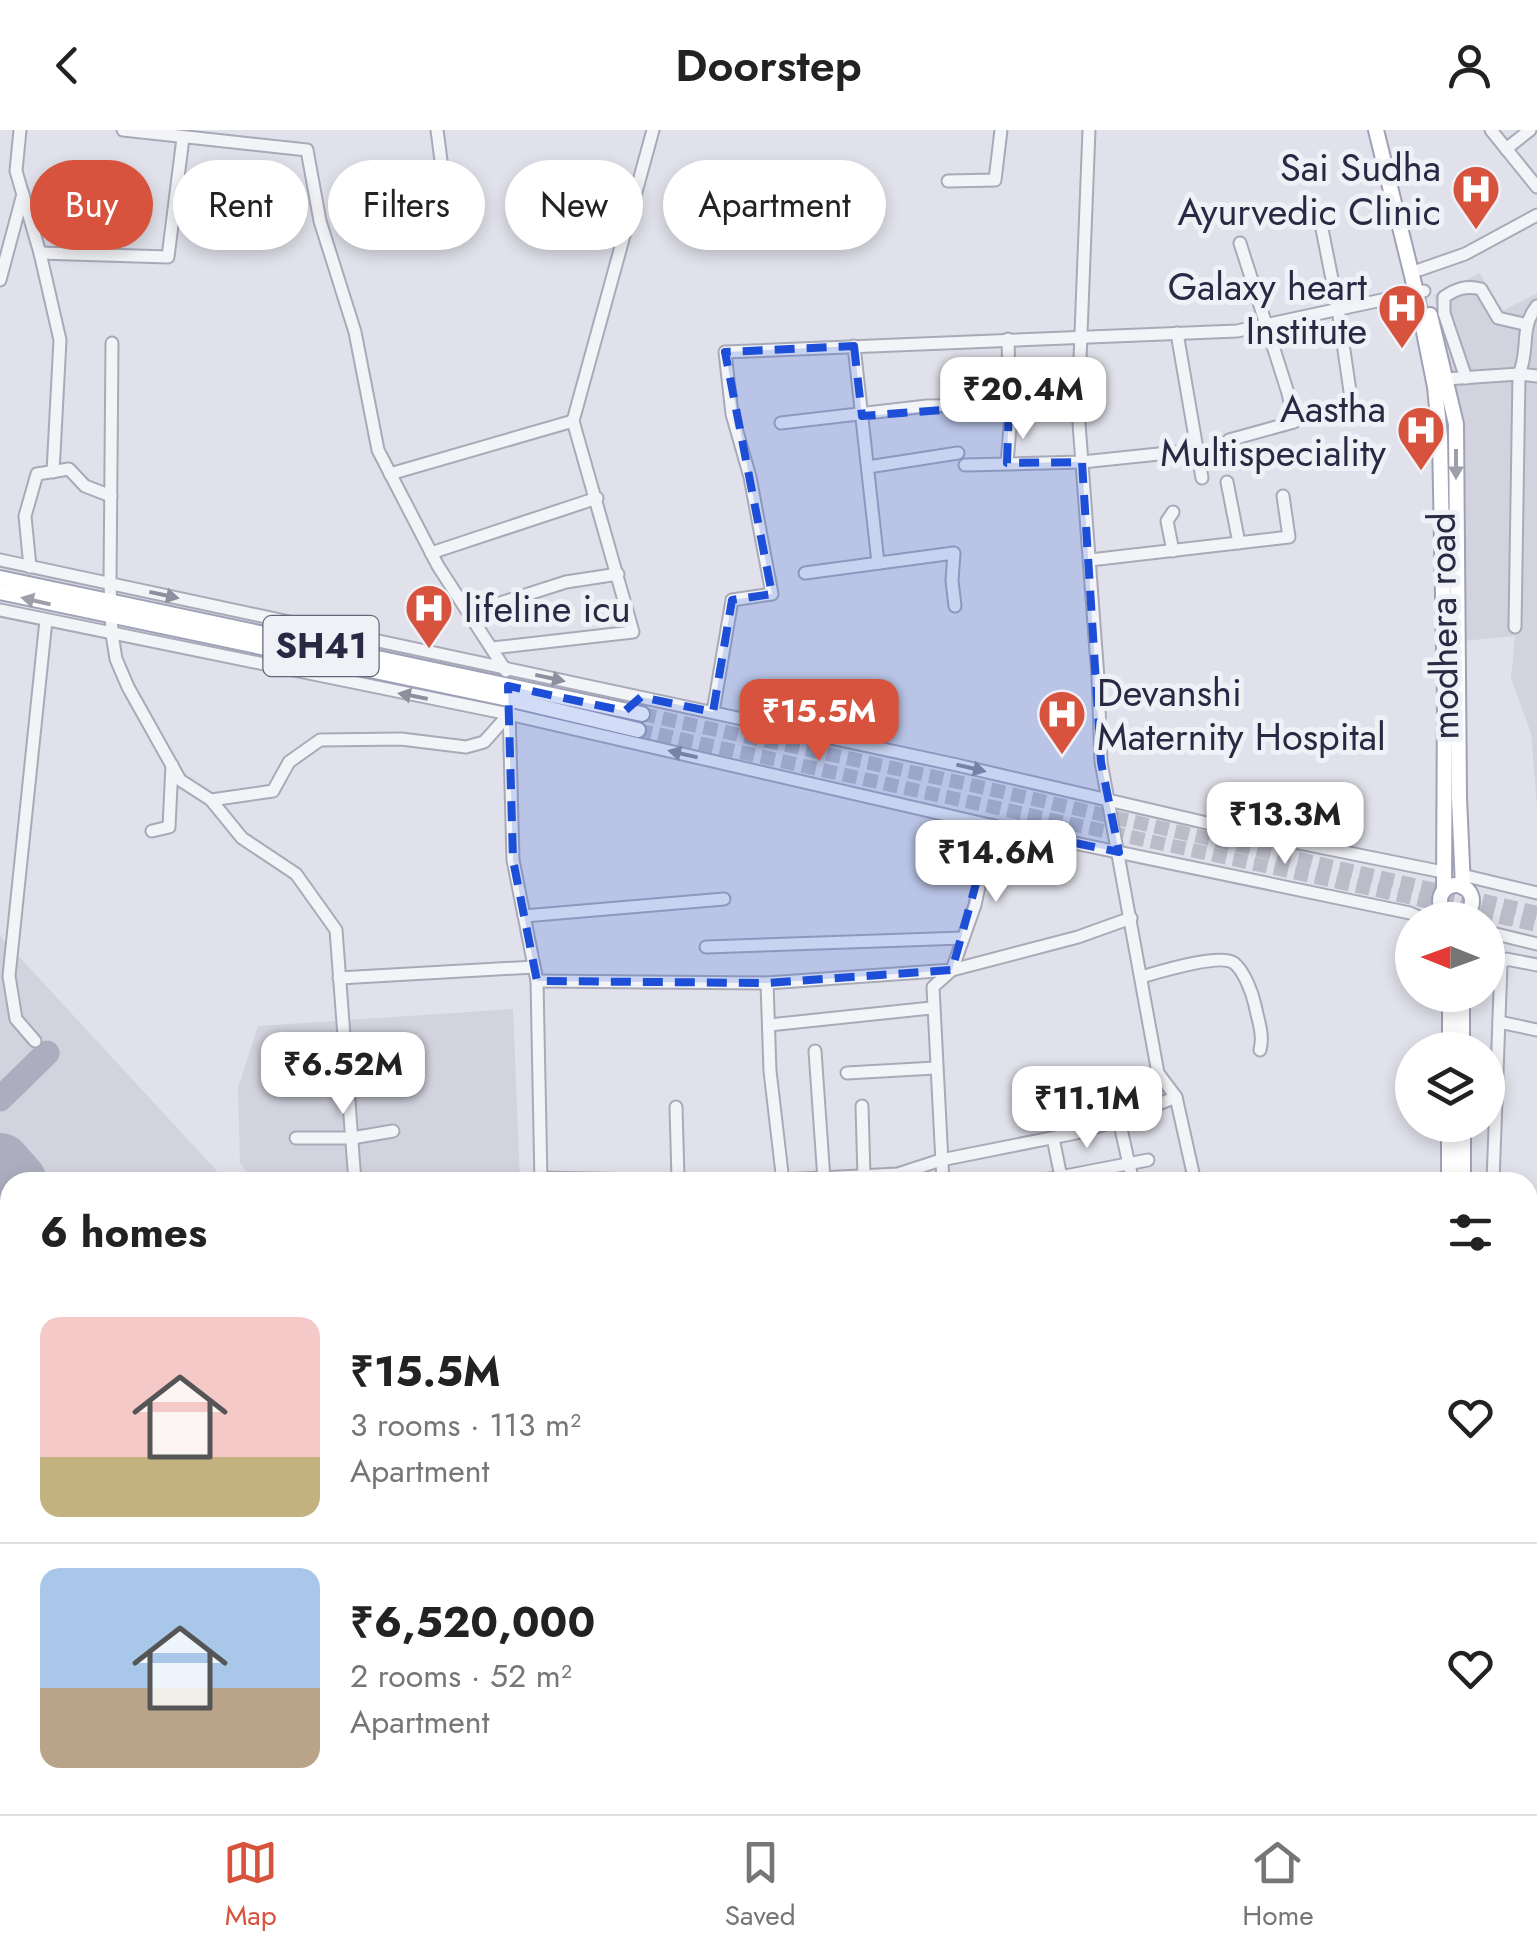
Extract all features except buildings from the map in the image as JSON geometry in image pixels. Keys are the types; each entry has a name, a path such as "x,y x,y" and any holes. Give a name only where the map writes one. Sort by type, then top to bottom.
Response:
{"main road":[{"name":"modhera road","path":"1376,130 1420,292 1440,438 1451,698 1444,889 1439,902"},
{"path":"1384,130 1419,270 1420,292 1456,424 1451,698 1463,881 1471,902"},
{"name":"SH41","path":"0,578 111,601 508,700"},
{"name":"SH41","path":"0,592 112,626 623,718 639,729"},
{"path":"1444,889 1463,881"},
{"path":"1449,1142 1449,1172"},
{"path":"1463,1142 1463,1172"}],"street":[{"path":"123,130 307,150 320,222 354,332 378,450 438,566 506,669 513,860 537,981 541,1172"},
{"path":"438,130 441,160"},
{"path":"492,648 633,632 573,420 652,130"},
{"path":"948,181 996,180 1001,130"},
{"path":"1088,130 1078,410 1101,762 1158,1073 1176,1097 1193,1172"},
{"path":"1491,130 1537,187"},
{"path":"1506,149 1530,130"},
{"path":"3,135 20,132 16,171 60,340 53,472"},
{"path":"40,252 168,257 182,138"},
{"path":"0,280 23,194"},
{"path":"1419,270 1466,254 1537,215"},
{"path":"1320,224 1338,309 1352,412"},
{"path":"1229,440 1294,422 1240,243"},
{"path":"1466,378 1444,313 1444,297 1471,286 1482,289 1498,318 1524,324"},
{"path":"713,712 732,600 772,594 750,477 732,414 725,352 1237,331 1420,292"},
{"path":"1516,627 1520,374 1524,324 1537,306"},
{"path":"1177,333 1202,478"},
{"path":"1006,463 1008,339"},
{"path":"112,343 110,584 116,659 180,780 211,800 242,838 296,874 336,930 354,1172"},
{"path":"854,346 878,562"},
{"path":"1446,378 1537,376"},
{"path":"780,422 927,406 1009,406"},
{"path":"390,474 573,420"},
{"path":"868,466 962,459 1082,462 1197,450"},
{"path":"30,567 24,516 37,474 69,469 86,486 111,496"},
{"path":"1227,482 1240,543"},
{"path":"1090,560 1288,537 1283,496"},
{"path":"431,553 596,498"},
{"path":"1173,512 1167,520 1173,551"},
{"path":"805,573 954,553 955,606"},
{"path":"0,560 713,712 1250,834 1443,872"},
{"path":"469,614 566,582 618,574"},
{"path":"0,610 46,620 112,626"},
{"path":"35,1041 16,1019 9,976 46,620"},
{"path":"639,729 623,718 641,697"},
{"path":"508,700 639,729 992,825 1395,910"},
{"path":"211,800 273,792 289,762 320,740 401,738 466,747 484,742 508,700"},
{"path":"152,830 169,827 172,765"},
{"path":"943,1172 932,987 952,970 975,905 992,825"},
{"path":"1463,881 1537,894"},
{"path":"524,916 724,899"},
{"path":"537,981 768,983 952,970 1078,937 1131,918"},
{"path":"1505,936 1537,944"},
{"path":"706,947 963,938"},
{"path":"1141,976 1229,960 1252,995 1264,1037 1260,1050"},
{"path":"1505,961 1537,965"},
{"path":"340,978 534,967"},
{"path":"768,983 770,1071 782,1172"},
{"path":"769,1025 932,1008"},
{"path":"1493,1172 1498,1012"},
{"path":"1499,1022 1537,1030"},
{"path":"815,1051 823,1172"},
{"path":"847,1073 935,1068"},
{"path":"1043,1093 1158,1073"},
{"path":"904,1172 1119,1120 1176,1097"},
{"path":"862,1106 864,1172"},
{"path":"676,1107 678,1172"},
{"path":"1119,1120 1131,1172"},
{"path":"296,1138 352,1138 393,1131"},
{"path":"1053,1138 1060,1172"},
{"path":"1087,1172 1148,1160"}],"highlighted area":[{"path":"854,346 862,416 1009,405 1007,463 1082,462 1101,762 1119,852 992,826 952,970 767,983 537,981 513,860 508,686 625,711 641,697 713,712 732,600 772,594 725,352"}],"shaded area":[{"path":"1480,273 1500,312 1537,293 1537,806 1531,733 1511,679 1515,636 1462,641 1461,422 1434,295"},
{"path":"0,936 218,1172 0,1172"},
{"path":"513,1009 520,1172 247,1172 240,1163 238,1088 258,1026"}],"taxiway":[{"path":"0,1099 47,1053"}],"runway":[{"path":"0,1164 7,1172"}],"tunnel":[{"path":"642,714 1537,913"},
{"path":"638,730 1537,925"}],"place":[{"name":"Sai Sudha Ayurvedic Clinic","path":"1476,232"},
{"name":"Galaxy heart Institute","path":"1402,350"},
{"name":"Aastha Multispeciality","path":"1421,472"},
{"name":"lifeline icu","path":"429,650"},
{"name":"Devanshi Maternity Hospital","path":"1062,756"}]}
